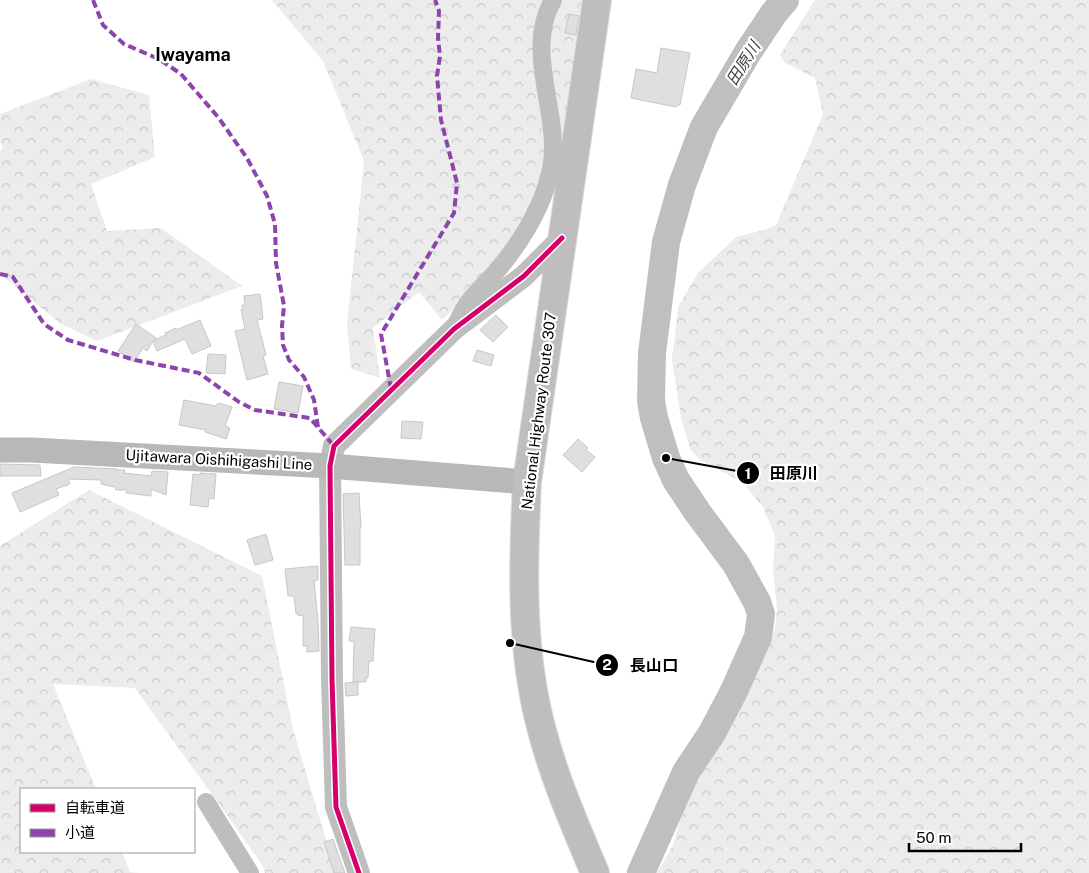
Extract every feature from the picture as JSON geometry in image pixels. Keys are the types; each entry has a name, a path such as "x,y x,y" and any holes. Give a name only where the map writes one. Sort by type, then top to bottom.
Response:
{"highway":[{"name":"National Highway Route 307","path":"595,873 562,795 540,726 528,660 524,592 527,482 597,0"}],"main road":[{"name":"Ujitawara Oishihigashi Line","path":"0,450 32,450 330,466 527,482"}],"street":[{"path":"454,329 466,305 496,271 522,237 539,208 552,167 552,139 541,50 546,12 553,0"},
{"path":"359,873 336,807 332,679 330,466 334,446 454,329 524,276 562,238"},
{"path":"206,802 250,873"}],"green space":[{"path":"272,0 590,0 564,127 532,235 442,320 419,292 373,328 380,378 351,369 347,324 364,161 323,61"},
{"path":"815,0 1089,0 1089,873 657,873 673,845 685,802 748,693 775,628 777,609 773,569 775,536 763,507 742,482 700,460 690,449 681,418 672,360 678,307 698,273 736,237 776,225 823,114 815,78 785,63 780,55"},
{"path":"91,79 149,95 155,157 91,184 107,231 161,228 242,286 97,341 61,324 0,274 0,151 3,148 0,142 0,114"},
{"path":"89,490 262,576 293,729 336,873 265,873 262,864 135,688 53,684 96,788 20,788 20,853 122,853 130,872 139,873 0,873 0,546"}],"building":[{"path":"569,14 579,16 576,35 565,33"},
{"path":"661,48 690,53 680,105 676,107 631,98 636,69 657,73"},
{"path":"260,294 263,319 257,320 266,355 263,356 268,374 247,380 235,331 245,329 241,309 243,309 242,305 245,305 244,296"},
{"path":"496,315 508,327 493,342 480,330"},
{"path":"200,320 211,346 192,354 185,339 157,351 153,341 147,351 143,348 134,362 118,351 136,324 156,338 154,340 176,328 176,330"},
{"path":"477,350 494,355 491,366 473,361"},
{"path":"208,354 226,355 225,374 206,373"},
{"path":"279,382 303,386 298,413 274,409"},
{"path":"184,400 216,406 218,403 232,407 225,426 230,428 226,439 205,432 206,430 179,425"},
{"path":"402,421 423,422 421,439 401,438"},
{"path":"578,439 588,448 586,450 595,457 582,472 563,455"},
{"path":"0,464 40,465 41,476 0,476"},
{"path":"74,467 117,469 125,470 124,473 151,476 152,471 168,472 166,495 151,489 151,496 126,493 127,490 116,490 115,487 101,484 101,480 68,479 70,484 56,489 59,495 20,512 12,493"},
{"path":"200,473 216,474 214,499 209,498 208,507 190,505 193,474 200,475"},
{"path":"359,493 361,528 360,565 345,565 343,494"},
{"path":"266,534 273,560 255,565 247,540"},
{"path":"318,566 318,580 314,581 319,651 307,652 307,646 303,646 303,615 298,616 298,613 296,614 294,596 288,596 285,569"},
{"path":"351,627 375,629 373,661 369,661 366,682 353,682 354,641 349,641"},
{"path":"358,682 358,695 346,696 345,683"},
{"path":"333,839 345,873 334,873 324,842"}],"waterway":[{"name":"田原川","path":"641,873 686,772 712,733 734,691 758,637 761,614 757,602 736,564 676,480 666,458 654,418 651,401 652,353 666,242 682,185 704,127 748,52 785,0"}],"marked path":[{"path":"93,0 103,25 124,44 159,59 181,74 218,117 247,158 267,196 275,224 276,263 284,306 283,345 289,360 304,377 314,400 318,427"},
{"path":"391,389 381,334 454,213 457,183 441,120 437,76 440,56 438,39 439,11 435,0"},
{"path":"0,274 13,277 44,324 68,340 135,360 199,373 239,402 255,410 310,418 334,446"}],"cycle path":[{"path":"359,873 336,807 332,679 330,466 334,446 454,329 524,276 562,238"}],"place":[{"name":"田原川","path":"666,458"},
{"name":"長山口","path":"510,643"}],"district":[{"name":"Iwayama","path":"193,55"}]}
